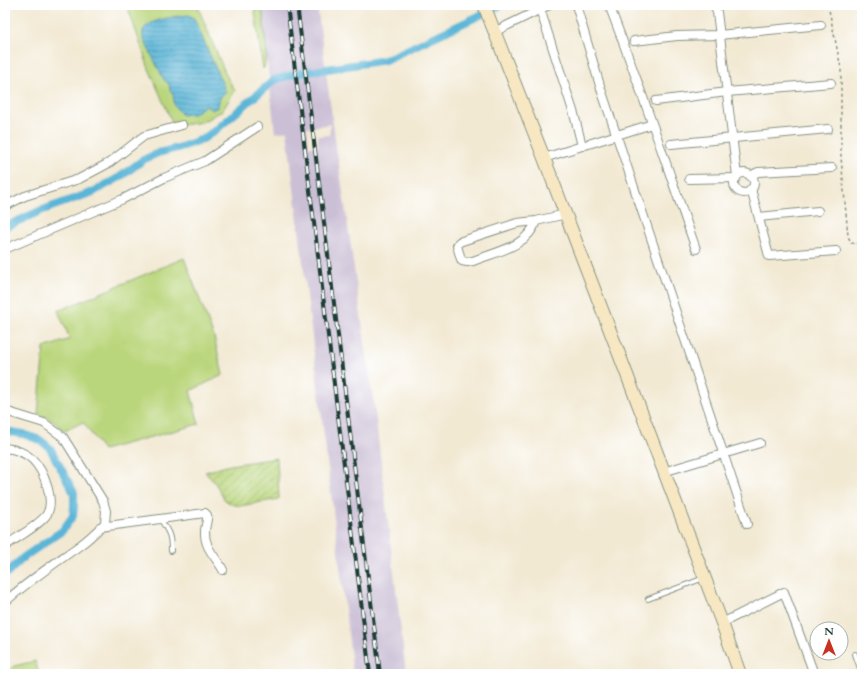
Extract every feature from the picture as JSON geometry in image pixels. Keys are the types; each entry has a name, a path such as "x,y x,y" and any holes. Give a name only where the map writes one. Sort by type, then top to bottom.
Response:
{"main road":[{"path":"484,5 566,214 663,472 705,577 740,674"}],"street":[{"path":"493,28 549,5"},
{"path":"576,5 601,89 618,135 747,524"},
{"path":"609,5 632,64 696,249"},
{"path":"714,5 717,12 727,92 736,177 734,186 738,191 746,193 751,189"},
{"path":"540,9 574,114 582,146"},
{"path":"634,41 677,36 719,35 821,25"},
{"path":"656,101 727,92 831,83"},
{"path":"544,158 652,124"},
{"path":"5,206 26,196 79,179 109,163 144,136 182,125"},
{"path":"5,249 123,199 164,178 204,161 258,127"},
{"path":"671,144 828,129"},
{"path":"750,176 758,172 832,168"},
{"path":"689,179 736,177 745,174 750,176 753,181 751,189 769,256 836,251"},
{"path":"759,217 818,211"},
{"path":"536,221 535,227 530,233 514,245 473,261 462,261 457,246 460,242 517,223 536,221 566,214"},
{"path":"5,411 44,423 63,437 103,501 106,511 105,523 80,545 32,579 5,602"},
{"path":"663,472 760,443"},
{"path":"5,448 18,451 32,460 38,467 50,492 50,508 46,515 40,522 5,546"},
{"path":"100,527 205,513 208,515 205,528 206,540 210,554 219,562 223,570"},
{"path":"722,623 784,592 814,674"}],"lane":[{"path":"160,519 169,532 171,538 171,551"},
{"path":"648,599 705,577"},
{"path":"855,654 862,674"}],"path":[{"path":"828,5 841,68 841,157 848,236 851,243 862,244"}],"shaded area":[{"path":"261,5 317,5 375,412 406,674 353,674 287,131 275,133","holes":["331,124 329,135 318,136 318,146 309,147 307,128"]}],"green space":[{"path":"127,5 197,5 226,75 235,91 222,111 202,122 182,125 172,122 149,69"},
{"path":"254,5 262,5 267,56 263,69"},
{"path":"184,258 214,337 223,375 190,391 199,424 103,450 83,422 65,431 49,418 38,414 44,348 70,339 58,311"},
{"path":"277,458 279,499 240,506 231,504 224,499 216,484 205,472 230,465"},
{"path":"35,661 39,674 10,674 9,670 14,666"}],"water":[{"path":"189,15 194,18 226,92 220,98 218,107 212,110 206,105 194,114 182,115 174,105 173,94 170,90 169,84 164,80 143,38 143,31 146,27 156,21 171,17"}],"waterway":[{"path":"5,227 40,211 93,192 120,177 143,160 158,153 203,139 217,129 274,80 295,74 385,60 502,5"},
{"path":"5,431 23,434 40,440 50,448 74,493 73,516 62,531 24,557 5,575"}],"railway":[{"path":"287,5 370,674"},
{"path":"297,5 380,674"}]}
